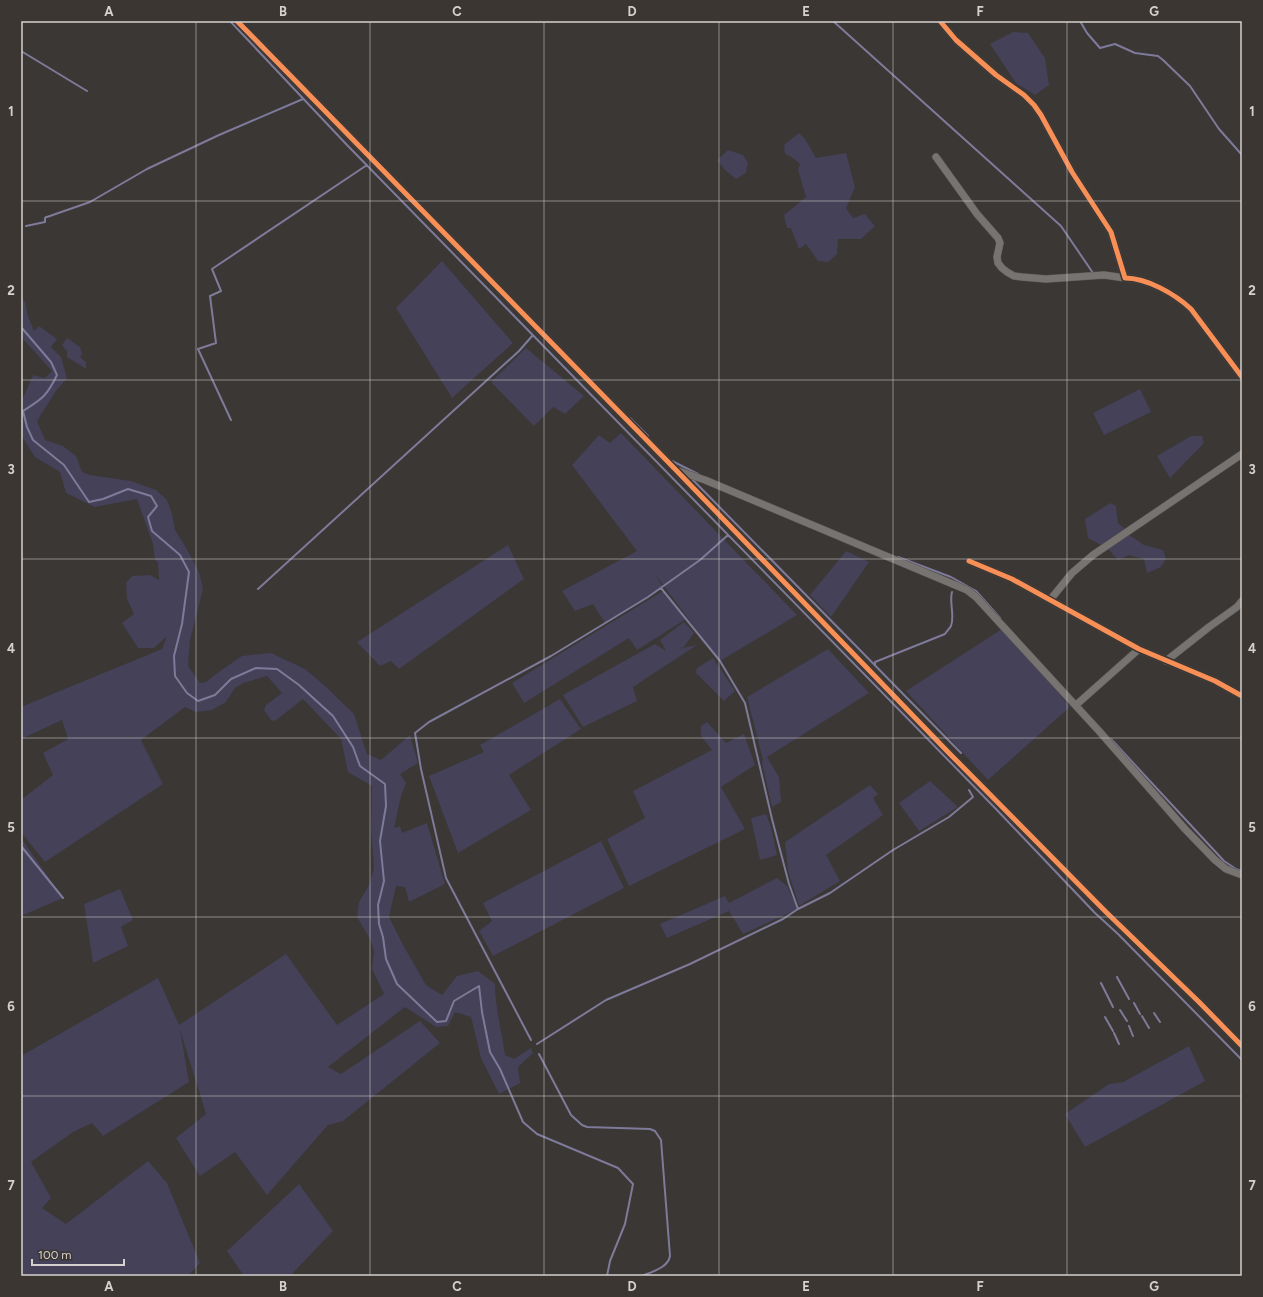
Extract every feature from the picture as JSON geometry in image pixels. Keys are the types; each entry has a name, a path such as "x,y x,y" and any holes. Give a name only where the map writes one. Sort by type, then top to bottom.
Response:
{"street":[{"path":"237,21 674,468 792,592 1106,912 1193,996 1242,1046"},
{"path":"940,21 956,40 996,75 1024,95 1041,115 1072,172 1111,232 1125,278"},
{"path":"936,157 977,214 998,238 1000,243 997,257 998,262 1007,272 1014,276 1046,279 1104,275 1137,278 1180,299 1191,309 1242,377"},
{"path":"1050,600 1072,573 1093,555 1242,454"},
{"path":"674,468 966,590 976,597 992,612 1076,705 1180,824 1215,860 1226,869 1242,875"},
{"path":"969,561 1012,579 1139,649 1215,681 1242,696"},
{"path":"1166,660 1209,627 1240,606"},
{"path":"1076,705 1139,649"}],"shaded area":[{"path":"1013,32 1028,33 1045,58 1049,85 1035,95 1016,83 990,44"},
{"path":"799,133 805,139 816,158 846,153 855,187 846,208 853,218 865,214 875,226 861,239 838,239 837,254 828,262 818,261 806,244 799,249 791,228 787,228 784,215 806,197 798,170 800,164 785,154 784,145"},
{"path":"728,150 743,155 748,163 746,173 736,179 725,170 717,160"},
{"path":"442,261 513,343 452,398 396,308"},
{"path":"21,298 25,302 28,316 34,331 39,326 57,339 51,347 61,357 67,378 56,391 37,421 45,440 63,446 76,456 82,472 90,475 131,481 156,490 167,500 172,514 175,530 199,572 203,589 190,640 188,666 200,683 206,682 242,656 271,653 305,669 354,714 367,754 381,760 410,735 418,763 400,774 406,783 401,796 394,828 400,826 402,833 427,823 445,884 409,902 405,887 396,886 389,917 426,985 442,995 457,976 478,971 495,984 497,1011 505,1055 514,1059 531,1048 533,1053 518,1067 520,1083 499,1094 481,1058 471,1017 455,1012 448,1026 436,1027 405,1007 328,1067 341,1074 420,1021 440,1043 343,1121 328,1125 267,1195 235,1152 200,1176 176,1138 206,1114 180,1030 189,1082 103,1136 92,1123 73,1132 31,1162 51,1198 42,1208 66,1224 148,1161 167,1183 200,1263 188,1276 21,1276 21,1056 158,978 179,1025 286,954 337,1025 384,994 372,969 374,951 370,939 357,917 359,902 369,885 374,868 371,828 372,786 348,772 341,739 303,699 275,721 271,720 264,710 266,705 282,693 267,676 243,683 235,688 226,702 212,710 196,712 185,707 141,740 163,784 45,862 21,832 21,800 53,775 43,753 68,739 62,720 21,739 21,707 162,649 167,636 154,648 138,648 122,623 134,614 127,599 126,583 132,576 150,575 159,580 158,562 155,560 153,544 137,499 95,507 66,493 60,472 35,457 21,435 21,408 23,398 33,375 45,378 52,371 21,337"},
{"path":"67,338 80,347 82,354 80,357 86,362 86,369 67,357 67,351 62,345"},
{"path":"526,348 584,396 565,414 553,407 534,426 491,382"},
{"path":"1140,389 1151,412 1104,435 1093,413"},
{"path":"621,433 797,615 720,661 654,573 663,587 605,623 593,604 575,611 562,591 637,551 572,465 599,435 610,443"},
{"path":"1191,436 1202,436 1204,443 1170,478 1157,456"},
{"path":"1110,503 1116,506 1118,523 1126,530 1101,545 1088,538 1085,519"},
{"path":"1128,534 1144,545 1163,550 1166,559 1161,567 1147,573 1144,559 1129,555 1118,560 1107,548"},
{"path":"508,545 524,579 399,669 391,661 380,666 357,642"},
{"path":"846,551 869,562 831,617 810,595"},
{"path":"663,591 686,619 637,650 629,638 524,703 512,683"},
{"path":"684,622 694,633 684,647 677,649 697,645 633,687 637,701 583,727 563,695 655,644 666,651 660,640"},
{"path":"1002,629 1045,676 1070,707 988,780 906,691"},
{"path":"828,649 869,693 767,757 779,777 781,802 772,807 762,763 763,760 747,697"},
{"path":"713,658 735,691 724,701 696,673 697,668"},
{"path":"560,699 581,729 509,775 531,810 458,853 429,776 484,752 480,745"},
{"path":"707,722 726,743 744,734 755,765 721,787 745,829 629,886 607,839 645,818 633,791 712,750 701,736 701,726"},
{"path":"930,781 958,807 919,831 899,803"},
{"path":"870,785 878,794 873,798 883,815 826,855 840,881 799,906 788,871 785,842"},
{"path":"766,814 771,827 777,855 760,860 751,818"},
{"path":"21,838 63,898 21,916"},
{"path":"601,841 624,888 493,956 479,931 492,921 483,903"},
{"path":"777,878 787,886 798,909 743,934 729,911 667,938 660,924 725,896 729,903"},
{"path":"120,889 133,920 121,927 128,946 93,963 84,904"},
{"path":"1189,1046 1205,1081 1085,1147 1065,1114 1109,1084 1123,1082"},
{"path":"299,1184 333,1231 290,1276 244,1276 227,1251"}],"waterway":[{"path":"230,21 347,145 995,808 1095,913 1118,934 1242,1060"},
{"path":"833,21 1061,226 1093,273"},
{"path":"1080,21 1087,33 1100,48 1115,44 1135,53 1158,56 1163,60 1190,86 1219,129 1242,155"},
{"path":"21,51 87,91"},
{"path":"47,217 90,202 147,169 219,135 303,99"},
{"path":"231,420 198,349 216,343 210,296 221,291 212,269 367,165"},
{"path":"26,226 45,222 46,217"},
{"path":"21,327 51,362 57,375 47,392 23,411 27,427 33,440 64,465 89,502 103,499 128,489 151,496 157,506 148,517 152,531 180,555 189,572 182,624 174,656 175,676 187,693 198,701 215,695 231,679 256,668 277,669 299,685 333,716 353,747 360,766 385,784 386,806 380,841 384,881 378,905 379,924 383,937 386,959 397,984 437,1022 446,1021 454,1001 479,986 482,1012 490,1052 500,1069 523,1122 537,1134 618,1168 633,1184 625,1224 610,1261 607,1276"},
{"path":"258,589 519,351 533,335"},
{"path":"630,418 648,436"},
{"path":"672,461 698,474"},
{"path":"692,479 961,753"},
{"path":"531,1040 446,878 421,769 415,733 429,722 551,656 648,597 700,560 728,535"},
{"path":"898,557 951,577 976,591 1000,618"},
{"path":"661,588 720,661 745,703 772,819 789,884 798,909"},
{"path":"875,665 875,662 945,634 951,627 952,622 952,592"},
{"path":"1111,739 1224,861 1242,871"},
{"path":"537,1044 606,1000 690,964 783,919 798,909 830,893 893,850 949,817 973,797 969,790"},
{"path":"21,846 63,898"},
{"path":"1117,977 1129,999"},
{"path":"1101,983 1113,1007"},
{"path":"1134,1003 1140,1014"},
{"path":"1120,1010 1127,1021"},
{"path":"1154,1013 1160,1022"},
{"path":"1142,1016 1149,1028"},
{"path":"1105,1017 1113,1031"},
{"path":"1129,1026 1133,1036"},
{"path":"1114,1033 1119,1044"},
{"path":"539,1054 571,1115 582,1125 587,1127 650,1129 655,1131 661,1140 670,1256 669,1260 663,1267 642,1276"}],"cycle path":[{"path":"237,21 674,468 948,752 1106,912 1242,1046"},
{"path":"940,21 956,40 996,75 1024,95 1034,105 1072,172 1111,232 1125,278 1151,284 1184,303 1191,309 1242,377"},
{"path":"969,561 1012,579 1139,649 1215,681 1242,696"}]}
